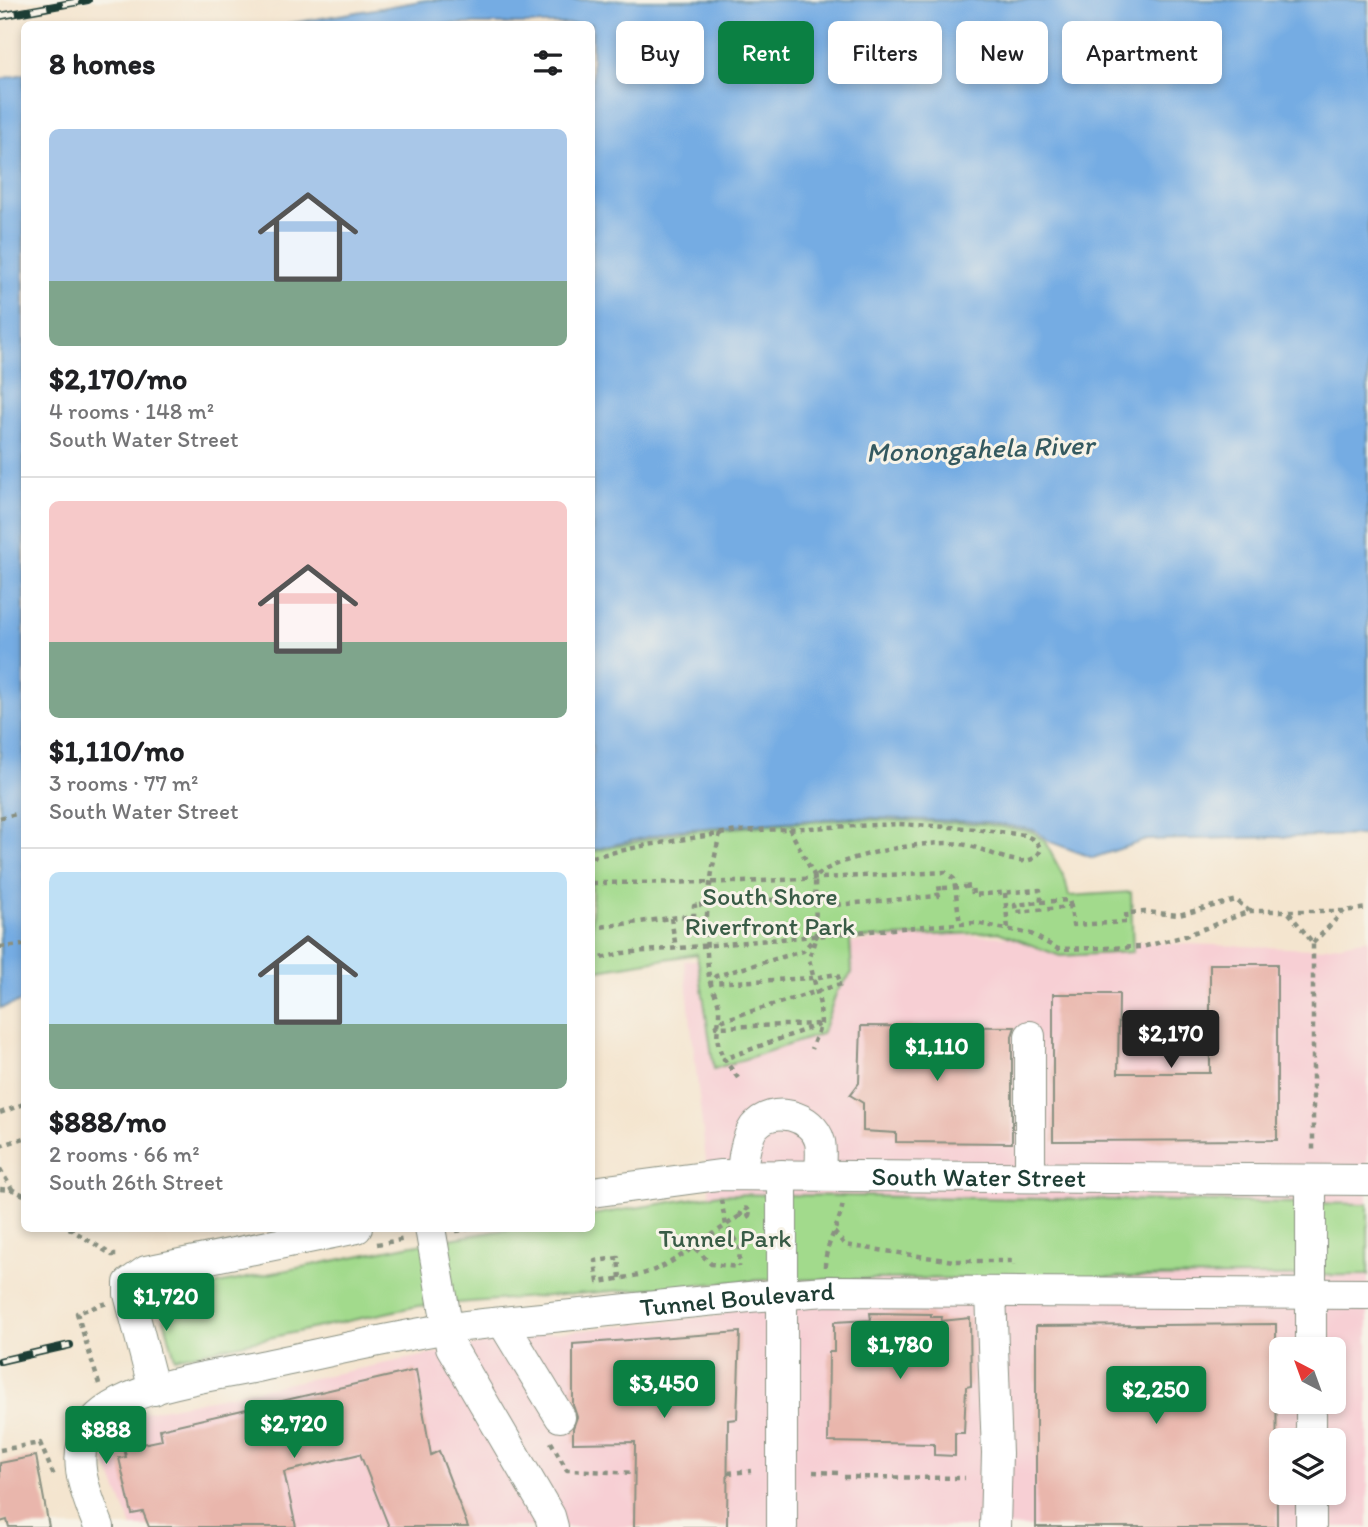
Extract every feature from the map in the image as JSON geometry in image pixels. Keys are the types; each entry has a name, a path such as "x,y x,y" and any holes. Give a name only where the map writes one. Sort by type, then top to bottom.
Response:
{"street":[{"path":"1030,1036 1030,1177"},
{"path":"742,1175 750,1135 756,1125 770,1116 784,1114 797,1116 812,1126 820,1142 820,1175"},
{"name":"South Water Street","path":"595,1192 719,1175 1273,1177 1312,1169 1368,1180"},
{"path":"1311,1337 1312,1169"},
{"path":"782,1175 782,1527"},
{"path":"155,1390 129,1294 122,1280 146,1271 337,1232"},
{"path":"440,1232 451,1347 550,1516 553,1527"},
{"name":"Tunnel Boulevard","path":"99,1527 82,1478 80,1462 90,1426 107,1408 155,1390 320,1353 449,1329 829,1291 1368,1294"},
{"path":"991,1293 997,1453 995,1527"},
{"path":"503,1322 560,1417"},
{"path":"1311,1505 1311,1527"}],"path":[{"path":"0,818 21,813"},
{"path":"595,856 720,833 899,824 1025,835 1036,841 1041,849 1039,855 1031,860 1019,861 979,848 958,844 934,844 888,850 839,861 824,868 815,877"},
{"path":"789,828 815,877 816,936 809,959 820,1005 821,1024 811,1049"},
{"path":"720,833 709,883 706,946 709,983 719,1006 717,1046 738,1078"},
{"path":"595,883 709,883 945,872 954,879 960,924"},
{"path":"595,928 694,915 694,906 699,905 832,895 834,905 938,896 936,888 972,886 973,895 1040,890 1041,902"},
{"path":"1005,892 1008,930"},
{"path":"1071,907 1016,912 1015,905 1069,900 1071,907 1073,925 1127,922 1126,913 1179,915 1236,900 1250,911"},
{"path":"595,959 623,953 976,923 1031,934 1058,948 1142,947 1185,936 1250,911 1344,911 1368,908"},
{"path":"1313,943 1344,911"},
{"path":"1288,912 1313,943 1312,1169"},
{"path":"671,918 676,948"},
{"path":"709,983 716,976 803,951 816,936"},
{"path":"0,947 21,945"},
{"path":"709,983 813,978 836,974 841,984 723,1020 716,1027"},
{"path":"716,1027 821,1024"},
{"path":"724,1059 821,1024"},
{"path":"0,1113 21,1105"},
{"path":"0,1146 21,1139"},
{"path":"0,1169 13,1190"},
{"path":"0,1189 21,1194"},
{"path":"825,1271 826,1251 841,1217 845,1193"},
{"path":"720,1197 726,1225 740,1246 739,1275"},
{"path":"620,1278 618,1258 595,1261 598,1282 652,1273 741,1215"},
{"path":"75,1232 111,1255 122,1280 76,1312 101,1389"},
{"path":"834,1232 845,1245 953,1261 1013,1261 1013,1273"},
{"path":"694,1247 711,1264 739,1267"},
{"path":"0,1450 40,1443 55,1477"},
{"path":"728,1473 751,1471"},
{"path":"813,1472 965,1478"}],"shaded area":[{"path":"933,934 1315,949 1368,939 1368,1527 132,1527 104,1458 136,1414 515,1337 723,1315 684,961"}],"green space":[{"name":"South Shore Riverfront Park","path":"851,819 984,824 1033,832 1045,842 1065,879 1069,896 1131,892 1133,952 1060,956 998,932 850,939 852,973 837,991 822,1034 714,1069 697,954 595,971 595,851 681,832"},
{"name":"Tunnel Park","path":"720,1194 1368,1204 1368,1275 760,1280 418,1306 175,1358 158,1296 407,1246 492,1232 595,1232 595,1215"}],"water":[{"name":"Monongahela River","path":"427,0 1368,0 1368,835 1146,840 1093,858 1048,841 1035,830 986,822 852,817 677,830 595,849 595,21 304,21"},
{"path":"21,75 21,1002 0,1008 0,79"}],"building":[{"path":"1210,964 1277,964 1277,1140 1053,1141 1053,994 1119,994 1118,1073 1210,1073"},
{"path":"861,1026 1015,1027 1012,1036 1012,1143 896,1142 896,1133 863,1131 863,1103 850,1095 859,1083"},
{"path":"870,1313 931,1314 931,1317 942,1317 941,1321 970,1318 971,1386 966,1387 964,1433 955,1433 955,1456 934,1455 934,1444 828,1442 829,1352 834,1352 834,1322 871,1320"},
{"path":"1276,1324 1276,1337 1269,1337 1269,1414 1276,1414 1277,1428 1269,1428 1269,1505 1277,1505 1277,1527 1036,1527 1036,1326"},
{"path":"740,1332 737,1419 728,1420 727,1527 634,1527 635,1442 573,1443 573,1428 577,1417 573,1405 573,1344"},
{"path":"416,1370 431,1455 439,1451 468,1527 389,1527 360,1454 284,1472 296,1527 149,1527 143,1512 132,1514 119,1458 126,1457 124,1448 162,1440 160,1429"},
{"path":"36,1456 49,1527 9,1527 7,1520 0,1522 0,1463"}],"railway":[{"path":"0,16 88,0"},
{"path":"0,1361 70,1345"}]}
